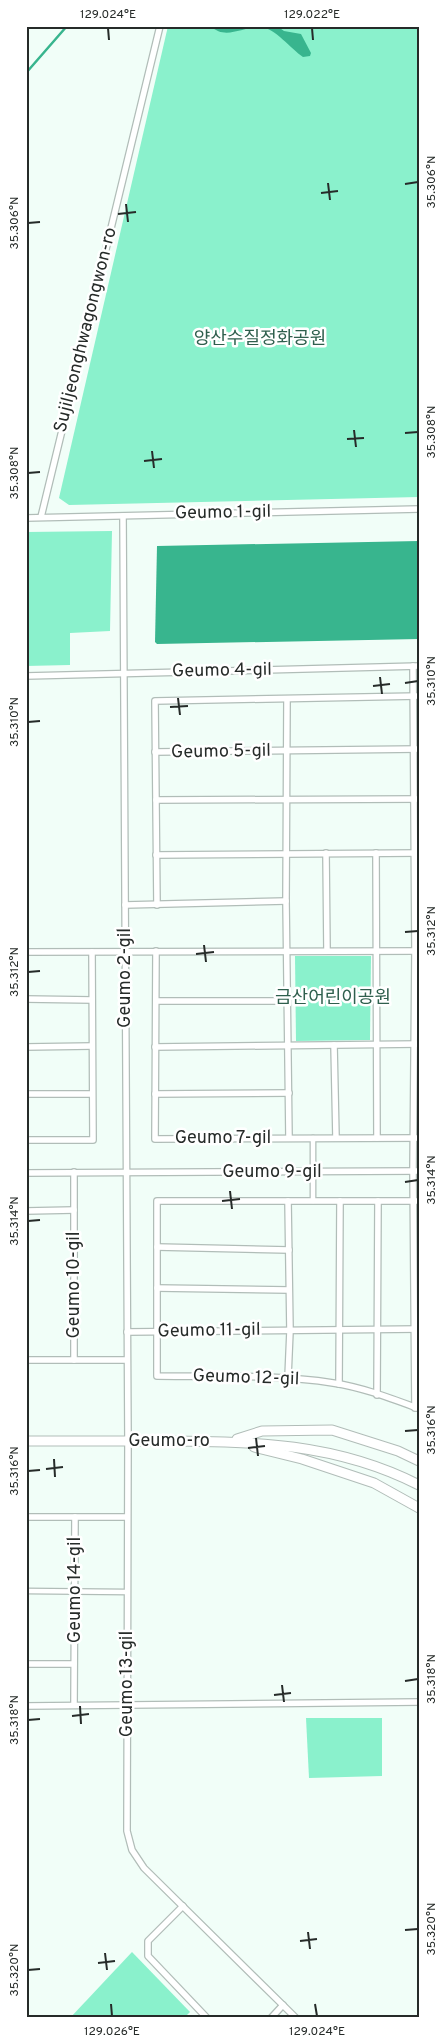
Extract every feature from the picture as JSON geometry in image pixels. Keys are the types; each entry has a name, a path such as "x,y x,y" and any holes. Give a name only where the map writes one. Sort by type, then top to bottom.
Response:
{"main road":[{"path":"232,1441 262,1431 332,1430 398,1451 419,1461"},
{"name":"Geumo-ro","path":"26,1441 232,1441 312,1449 384,1470 419,1485"},
{"path":"232,1441 302,1459 374,1483 419,1508"}],"street":[{"name":"Sujiljeonghwagongwon-ro","path":"41,518 160,26"},
{"name":"Geumo 1-gil","path":"26,518 419,508"},
{"name":"Geumo 2-gil","path":"123,516 128,1441"},
{"name":"Geumo 4-gil","path":"26,676 416,666"},
{"path":"416,666 417,1409"},
{"name":"Geumo 5-gil","path":"157,905 155,702 416,696"},
{"name":"Geumo 5-gil","path":"287,699 286,901 289,1138"},
{"name":"Geumo 5-gil","path":"155,752 416,749"},
{"path":"156,800 416,799"},
{"path":"326,853 327,951"},
{"path":"376,853 377,1138"},
{"path":"156,855 416,853"},
{"path":"125,905 286,901"},
{"path":"26,952 417,951"},
{"path":"26,1140 92,1140 92,952"},
{"name":"Geumo 7-gil","path":"156,952 155,1139 416,1138"},
{"path":"26,999 92,1000"},
{"path":"156,1001 288,1000"},
{"path":"155,1047 416,1044"},
{"path":"334,1045 336,1138"},
{"path":"26,1047 92,1046"},
{"path":"155,1094 289,1093"},
{"path":"26,1094 92,1094"},
{"path":"313,1138 313,1201"},
{"path":"26,1172 126,1172"},
{"name":"Geumo 10-gil","path":"74,1172 74,1360"},
{"name":"Geumo 9-gil","path":"126,1172 416,1172"},
{"name":"Geumo 12-gil","path":"416,1201 157,1201 157,1376 288,1377 339,1384 417,1409"},
{"path":"288,1201 290,1330 288,1377"},
{"path":"339,1384 340,1201"},
{"path":"377,1395 378,1201"},
{"name":"Geumo 10-gil","path":"26,1210 74,1210"},
{"path":"157,1247 289,1250"},
{"path":"157,1288 289,1290"},
{"name":"Geumo 11-gil","path":"127,1332 417,1329"},
{"name":"Geumo 10-gil","path":"26,1360 127,1360"},
{"name":"Geumo 13-gil","path":"128,1441 127,1813 129,1841 132,1850 144,1868 296,2018"},
{"name":"Geumo 14-gil","path":"26,1517 127,1517"},
{"name":"Geumo 14-gil","path":"74,1705 75,1517"},
{"path":"26,1591 127,1592"},
{"name":"Geumo 14-gil","path":"26,1664 74,1664"},
{"path":"26,1706 419,1702"},
{"path":"183,1906 148,1941 148,1956 207,2018"},
{"path":"271,2018 283,2005"}],"green space":[{"name":"양산수질정화공원","path":"168,26 419,26 419,497 69,505 59,498"},
{"path":"112,531 110,631 70,633 70,665 26,666 26,532"},
{"name":"금산어린이공원","path":"295,956 371,956 370,1040 296,1041"},
{"path":"306,1718 382,1718 382,1776 309,1778"},
{"path":"132,1952 190,2012 184,2018 70,2018"}],"shaded area":[{"path":"211,26 277,26 284,31 301,34 311,53 310,56 303,57 266,28 255,27 228,33 216,30"},
{"path":"419,541 419,639 157,644 155,642 157,546"}],"waterway":[{"path":"26,73 67,26"}]}
